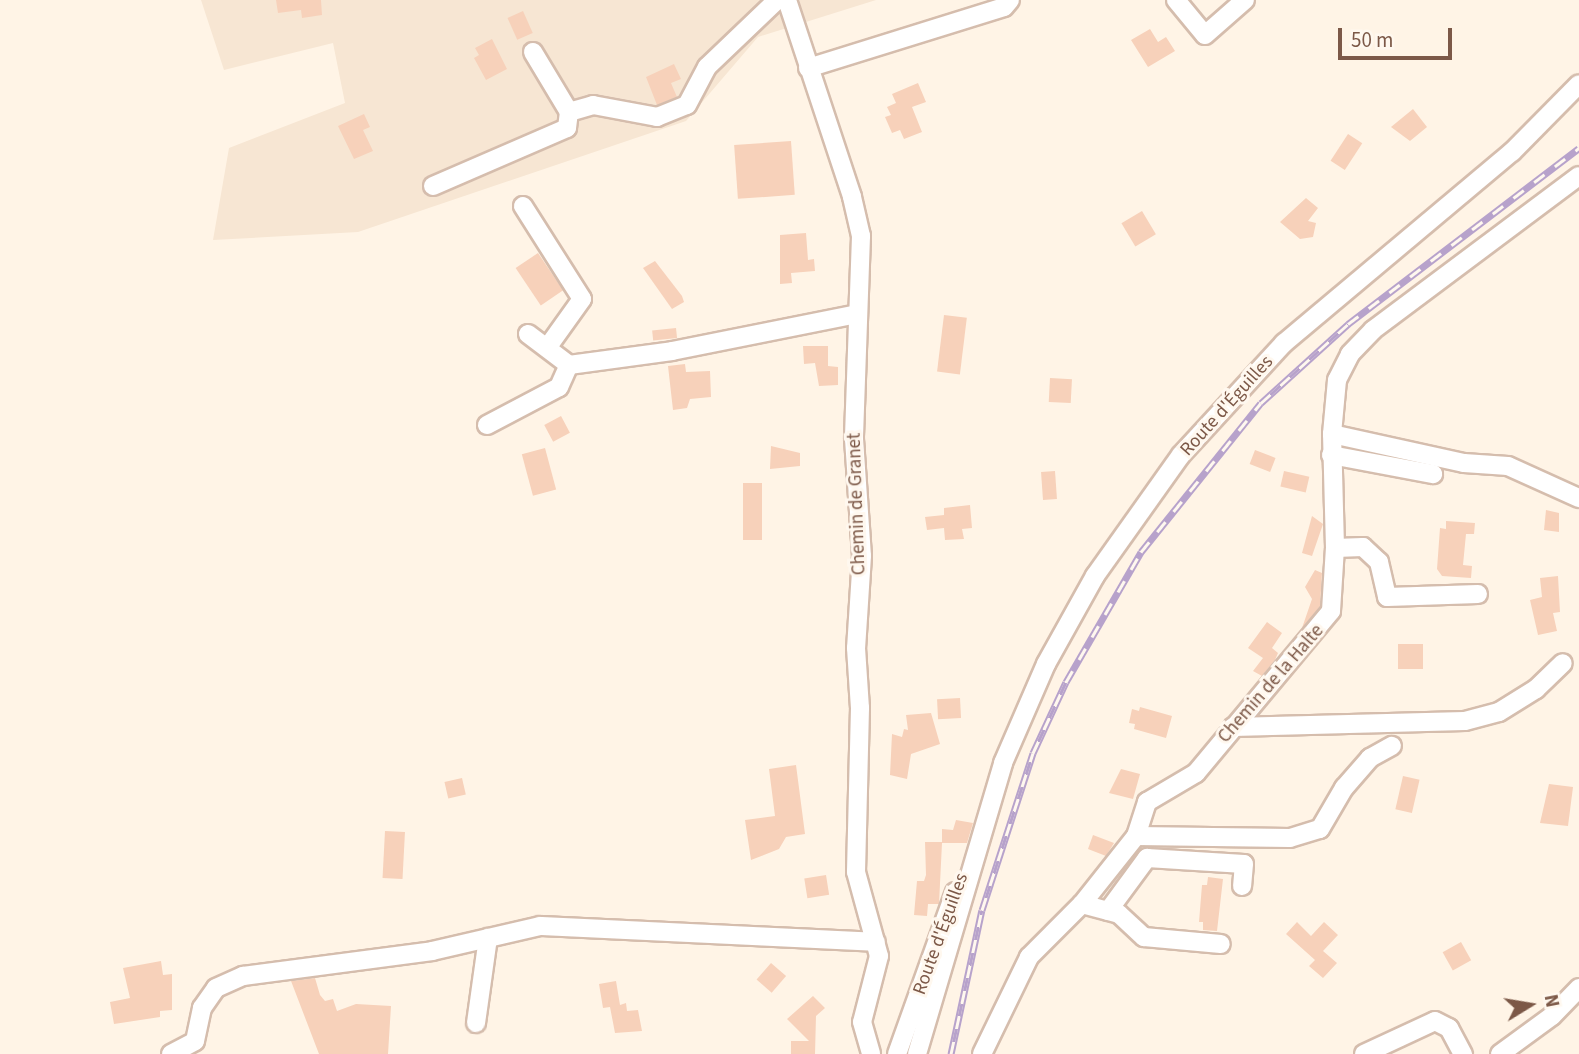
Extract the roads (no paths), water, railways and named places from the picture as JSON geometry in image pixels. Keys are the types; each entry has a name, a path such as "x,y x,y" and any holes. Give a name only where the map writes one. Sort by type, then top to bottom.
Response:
{"street":[{"path":"569,113 593,105 657,117 687,105 707,67 777,0"},
{"name":"Chemin de Granet","path":"787,0 852,197 860,236 854,439 862,556 856,648 860,708 856,872 876,942 879,969 862,1022 863,1038 871,1054"},
{"path":"808,68 1004,7 1010,0"},
{"path":"1176,0 1205,35 1245,0"},
{"path":"433,186 567,128 569,113 533,52"},
{"name":"Route d'Éguilles","path":"897,1054 1024,709 1071,617 1181,455 1308,321 1512,152 1579,84"},
{"name":"Chemin de la Halte","path":"982,1054 1029,957 1082,904 1136,836 1147,802 1196,774 1331,611 1335,548 1332,434 1337,380 1350,354 1373,330 1579,176"},
{"path":"523,206 582,299 547,348"},
{"path":"528,334 569,365 672,351 857,314"},
{"path":"487,425 559,387 569,365"},
{"path":"1332,434 1464,463 1508,466 1579,498"},
{"path":"1331,455 1433,474"},
{"path":"1335,548 1363,547 1379,562 1387,597 1478,594"},
{"path":"1233,727 1465,721 1499,712 1536,688 1563,663"},
{"path":"1136,836 1290,838 1320,829 1344,788 1370,758 1392,746"},
{"name":"Route d'Éguilles","path":"917,1054 986,814"},
{"path":"1108,911 1147,858 1244,864 1242,886"},
{"path":"1082,904 1119,914 1144,937 1221,944"},
{"path":"171,1054 195,1041 202,1008 216,988 243,976 432,951 540,926 876,942"},
{"path":"476,1023 488,938"},
{"path":"1500,1054 1552,1016 1579,988"},
{"path":"1364,1054 1435,1021 1449,1028 1464,1054"}],"railway":[{"path":"951,1054 982,910 1033,753 1066,682 1141,552 1261,403 1348,324 1579,148"}]}
